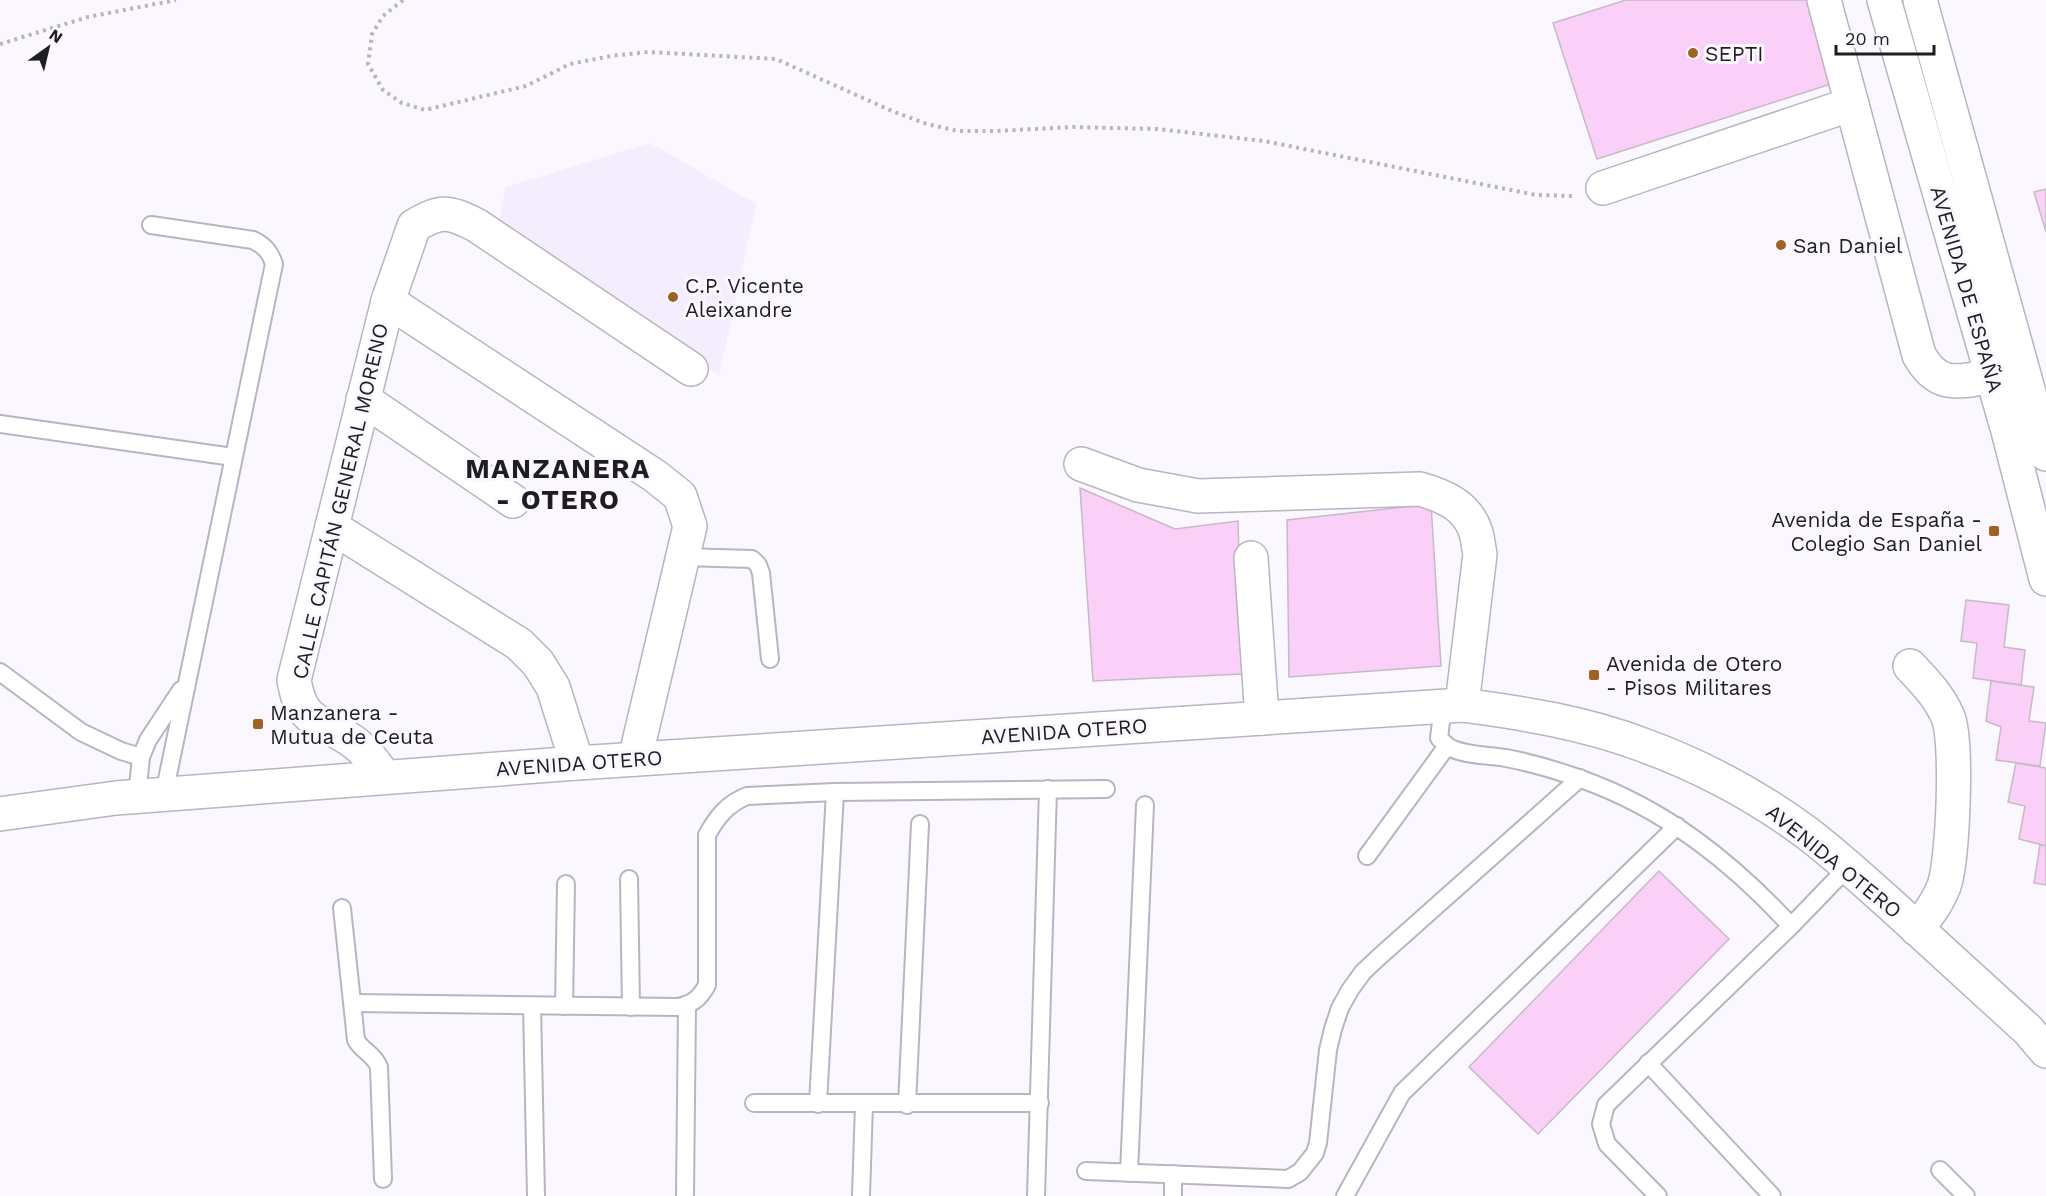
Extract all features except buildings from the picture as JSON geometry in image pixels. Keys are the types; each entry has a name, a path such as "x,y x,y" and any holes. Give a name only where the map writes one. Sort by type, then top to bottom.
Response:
{"main road":[{"path":"1824,0 1919,355 1928,370 1941,379 1958,382 1992,376"},
{"name":"AVENIDA DE ESPAÑA","path":"1884,0 1992,376 2046,579"},
{"name":"AVENIDA DE ESPAÑA","path":"1920,0 2046,454"},
{"path":"1603,189 1852,104"},
{"name":"CALLE CAPITÁN GENERAL MORENO","path":"385,777 371,758 354,742 308,715 297,699 294,680 388,301 414,226 434,214 456,214 476,225 691,369"},
{"path":"388,301 655,476 680,496 690,526 635,759"},
{"path":"363,399 513,501"},
{"path":"1081,464 1138,485 1198,496 1420,489 1443,495 1463,510 1476,530 1480,554 1453,706"},
{"path":"332,527 519,644 538,663 554,687 578,763"},
{"path":"1251,558 1262,718"},
{"path":"1910,666 1933,690 1949,719 1954,752 1950,864 1944,887 1934,908 1917,929"},
{"name":"AVENIDA OTERO","path":"0,814 150,795 635,759 1453,706 1523,713 1584,726 1643,745 1701,769 1755,798 1807,833 1848,867 2040,1039"},
{"path":"0,842 19,820 36,809"}],"lane":[{"path":"150,795 187,682 274,264 270,253 263,245 253,240 151,225"},
{"path":"0,424 233,457"},
{"path":"683,557 752,559 758,565 761,573 770,660"},
{"path":"0,672 81,732 121,751 141,757"},
{"path":"150,795 141,757 148,740 187,682"},
{"path":"1453,706 1439,738 1446,746 1549,768 1580,778 1636,802 1677,826 1727,863 1757,890 1791,926"},
{"path":"1366,856 1446,746"},
{"path":"1086,1171 1288,1179 1300,1172 1310,1162 1318,1143 1328,1050 1333,1029 1350,990 1363,972 1379,957 1580,778"},
{"path":"1036,1196 1048,789"},
{"path":"353,1003 631,1007 687,1005 702,995 707,985 707,835 715,820 727,807 747,796 835,792 1106,789"},
{"path":"818,1104 835,792"},
{"path":"1129,1173 1145,805"},
{"path":"907,1104 920,824"},
{"path":"1345,1196 1402,1093 1677,826"},
{"path":"1658,1196 1607,1144 1601,1124 1606,1105 1791,926 1848,867"},
{"path":"629,879 631,1007"},
{"path":"564,1006 566,884"},
{"path":"342,908 356,1040 360,1047 372,1055 379,1067 383,1179"},
{"path":"685,1196 687,1005"},
{"path":"532,1006 536,1196"},
{"path":"1648,1064 1772,1196"},
{"path":"754,1103 1040,1103"},
{"path":"861,1196 864,1104"},
{"path":"1940,1170 1966,1196"},
{"path":"1173,1174 1173,1196"}],"path":[{"path":"0,44 88,17 176,0"},
{"path":"403,0 383,16 372,34 368,64 383,90 402,103 425,110 526,86 570,64 611,56 648,52 776,59 892,111 927,124 958,131 1072,126 1157,129 1264,141 1536,195 1570,197 1603,189"}],"shaded area":[{"name":"C.P. Vicente Aleixandre","path":"650,143 756,204 719,376 499,219 506,187"}],"place":[{"name":"SEPTI","path":"1693,53"},
{"name":"San Daniel","path":"1781,245"},
{"name":"C.P. Vicente Aleixandre","path":"673,297"},
{"name":"Avenida de España - Colegio San Daniel","path":"1994,531"},
{"name":"Avenida de Otero - Pisos Militares","path":"1594,675"},
{"name":"Manzanera - Mutua de Ceuta","path":"258,724"}],"district":[{"name":"MANZANERA - OTERO","path":"558,484"}]}
